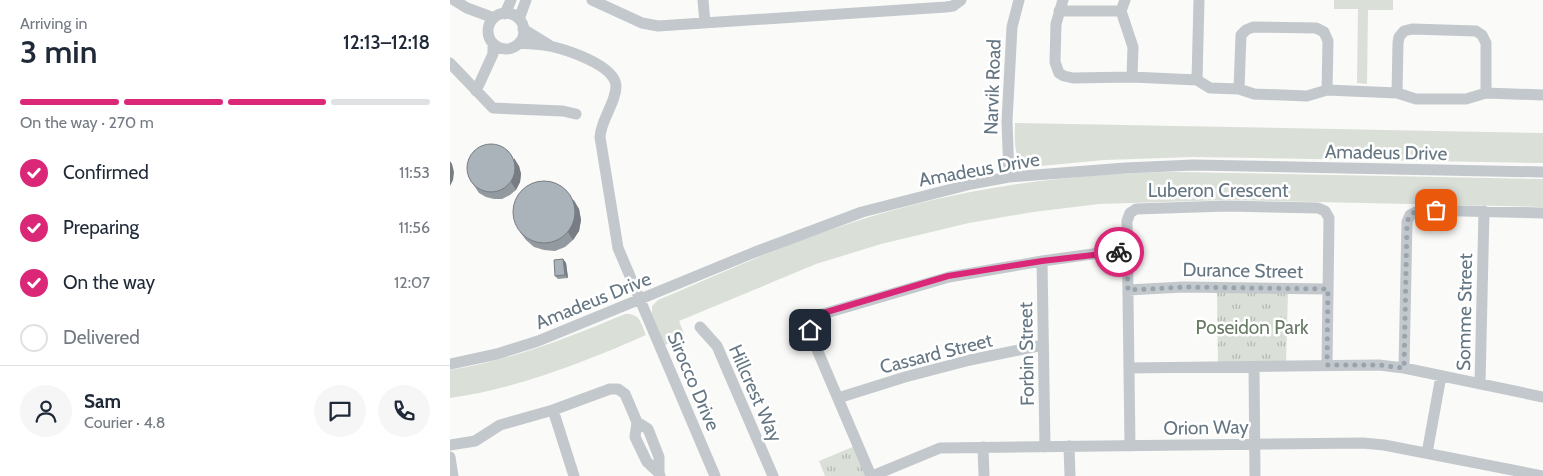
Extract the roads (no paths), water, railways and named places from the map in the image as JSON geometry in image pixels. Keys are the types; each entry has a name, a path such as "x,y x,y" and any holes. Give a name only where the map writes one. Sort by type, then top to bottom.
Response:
{"street":[{"path":"454,0 467,8 488,30"},
{"path":"496,49 489,37 490,23 499,16 511,0"},
{"path":"496,49 508,49 519,43 522,39 521,24 526,0"},
{"path":"592,0 610,4 650,25 705,23 887,5 950,7 961,0"},
{"path":"703,0 705,23"},
{"name":"Narvik Road","path":"1009,177 1007,121 1012,27 1019,0"},
{"path":"1197,80 1199,0"},
{"path":"1132,77 1133,46 1123,5 1061,5 1056,24 1055,62 1059,72 1067,77 1197,80 1210,88 1239,89 1254,94 1307,96 1326,90 1397,92 1416,99 1466,99 1486,93 1543,95"},
{"path":"467,8 499,16 512,15 550,46"},
{"path":"1239,89 1241,35 1248,29 1316,28 1324,32 1328,41 1326,90"},
{"path":"1397,92 1398,40 1404,31 1412,28 1476,31 1480,33 1486,45 1486,93"},
{"path":"519,43 550,46"},
{"name":"Sirocco Drive","path":"550,46 605,68 614,79 616,86 601,127 600,141 616,242 716,476"},
{"path":"476,91 496,49"},
{"path":"450,63 489,105 496,109 563,111 576,114"},
{"name":"Amadeus Drive","path":"450,364 497,354 538,341 795,236 862,212 970,184 1009,177 1194,165 1543,172"},
{"name":"Luberon Crescent","path":"1130,446 1127,218 1132,211 1139,208 1226,206 1318,208 1325,212 1329,218 1327,365"},
{"path":"1404,368 1407,222 1413,212 1420,210 1543,212"},
{"name":"Somme Street","path":"1480,384 1484,211"},
{"path":"872,476 810,333 811,324 816,316 948,276 1042,261 1127,251"},
{"name":"Forbin Street","path":"1042,261 1045,447"},
{"name":"Durance Street","path":"1128,290 1183,287 1328,289"},
{"name":"Hillcrest Way","path":"700,327 717,346 773,476"},
{"name":"Cassard Street","path":"838,398 961,362 1043,345"},
{"path":"1129,368 1379,365 1404,368 1543,397"},
{"path":"1254,367 1255,476"},
{"path":"1427,453 1441,376"},
{"path":"453,476 450,449 475,441 500,425 553,410 610,389 618,388 625,394 637,422 635,437 639,447 647,462 659,474"},
{"path":"553,410 574,476"},
{"name":"Orion Way","path":"872,476 937,449 1363,443 1384,444 1520,474 1543,476"},
{"path":"1069,446 1070,476"},
{"path":"983,447 984,476"}],"park label":[{"name":"Poseidon Park","path":"1252,327"}]}
